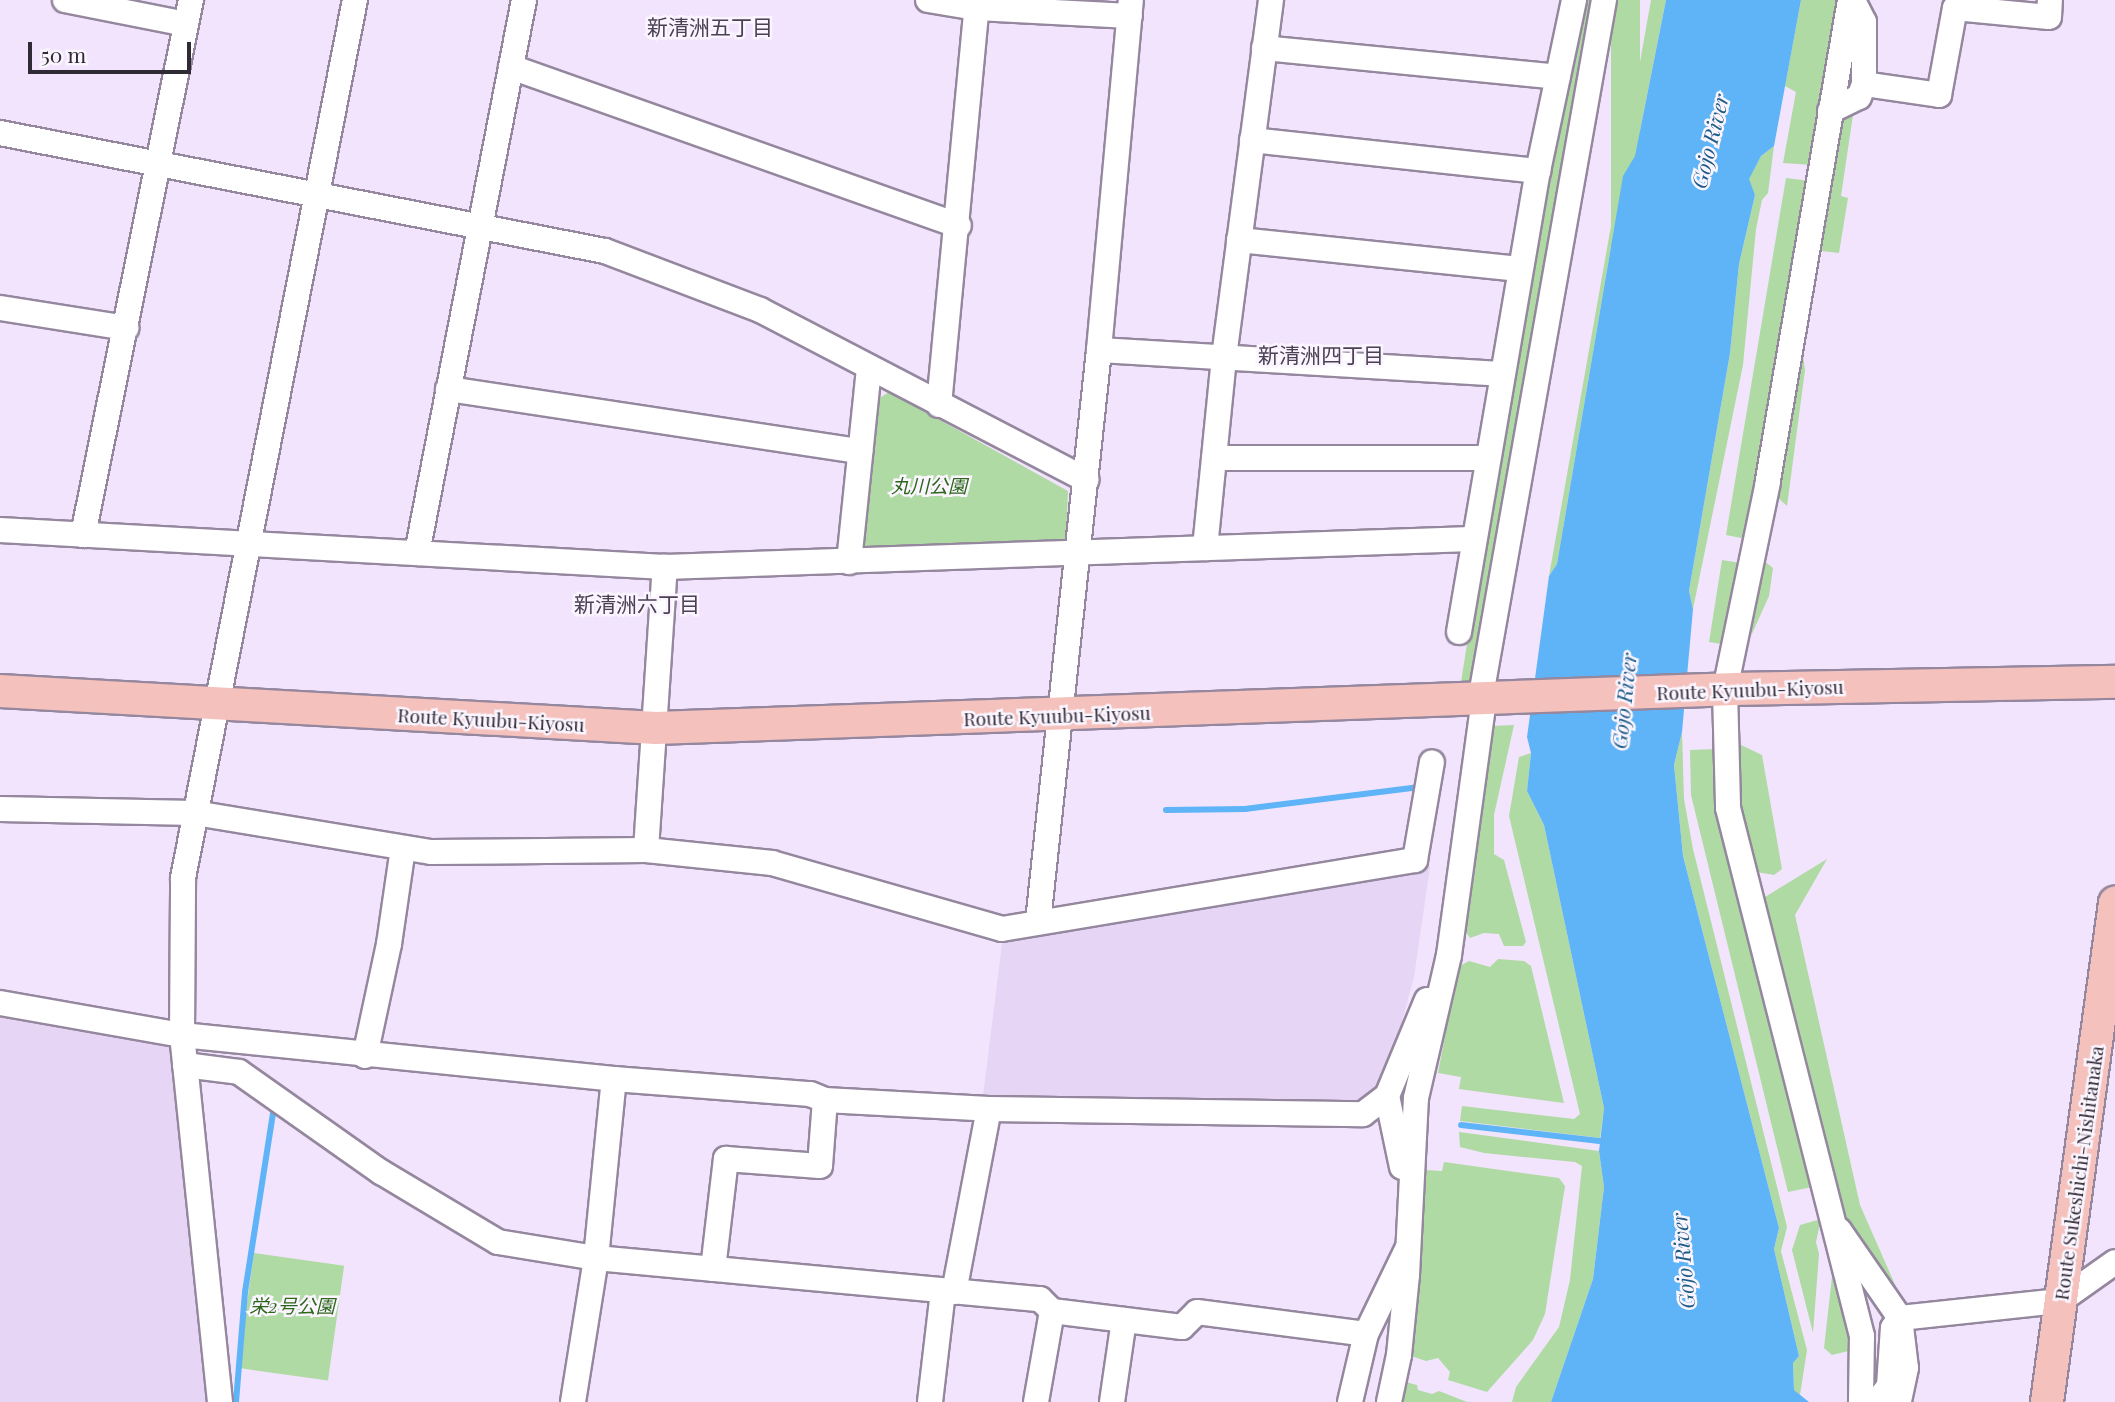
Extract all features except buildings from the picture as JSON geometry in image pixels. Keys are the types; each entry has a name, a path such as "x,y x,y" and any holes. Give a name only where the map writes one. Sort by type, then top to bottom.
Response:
{"main road":[{"name":"Route Kyuubu-Kiyosu","path":"0,691 656,729 1485,701 1719,690 2115,682"},
{"name":"Route Sukeshichi-Nishitanaka","path":"2047,1402 2060,1301 2108,1019 2115,903"}],"street":[{"path":"65,0 188,12 83,535"},
{"path":"220,1402 182,1035 180,923 195,813 251,544 355,0"},
{"path":"417,552 524,0"},
{"path":"928,0 1130,8 1086,480 1038,922"},
{"path":"1205,548 1224,357 1271,0"},
{"path":"1459,632 1472,540 1520,269 1574,0"},
{"path":"1389,1402 1399,1354 1416,1098 1449,955 1485,701 1604,0"},
{"path":"1830,111 1859,97 1864,84 1864,22 1852,0"},
{"path":"1852,0 1830,111 1768,482 1719,690 1728,808 1862,1336 1861,1402"},
{"path":"1864,84 1939,95 1955,8 2049,17 2050,0"},
{"path":"939,405 959,226 977,4"},
{"path":"1264,48 1558,77"},
{"path":"511,67 959,226"},
{"path":"0,133 605,251 760,310 1086,480"},
{"path":"1252,140 1538,171"},
{"path":"1240,240 1520,269"},
{"path":"0,308 125,328"},
{"path":"1099,350 1501,374"},
{"path":"849,562 869,368"},
{"path":"448,389 860,451"},
{"path":"1214,458 1486,458"},
{"path":"0,530 665,567 1472,540"},
{"path":"646,850 665,567"},
{"path":"0,809 195,813 431,852 646,850 772,863 1002,929 1415,859 1432,762"},
{"path":"365,1056 389,944 402,848"},
{"path":"0,1003 182,1035 365,1056 810,1094 825,1100 989,1109 1363,1114 1387,1096 1449,955"},
{"path":"185,1065 239,1072 381,1172 498,1242 596,1258 1040,1299 1052,1311 1182,1327 1198,1312 1366,1334"},
{"path":"573,1402 596,1258 614,1079"},
{"path":"1387,1096 1408,1189"},
{"path":"713,1269 726,1159 820,1167 825,1100"},
{"path":"930,1402 948,1291 989,1109"},
{"path":"1832,1221 1900,1318 1906,1368 1899,1402"},
{"path":"1350,1402 1366,1334 1407,1249"},
{"path":"1877,1402 1889,1386 1893,1328 1900,1318 2060,1301 2115,1262"},
{"path":"1036,1402 1052,1311"},
{"path":"1112,1402 1125,1320"},
{"path":"1374,1402 1399,1354"}],"shaded area":[{"path":"1430,867 1414,977 1392,1058 1377,1096 1361,1111 982,1104 1003,936"},
{"path":"0,1016 172,1047 209,1402 0,1402"}],"green space":[{"path":"1584,0 1596,0 1474,683 1461,682 1517,329"},
{"path":"1611,0 1640,0 1640,643 1611,643"},
{"path":"1651,0 1666,0 1635,156 1623,176 1557,564 1549,576"},
{"path":"1801,0 1843,0 1813,165 1783,163 1796,92 1785,86"},
{"path":"1854,108 1841,196 1848,198 1839,253 1822,251 1814,246 1836,122"},
{"path":"1774,146 1768,193 1762,200 1756,229 1743,365 1693,609 1689,591 1730,353 1739,264 1755,195 1748,179 1761,156"},
{"path":"1786,178 1810,181 1746,539 1726,535"},
{"path":"1801,341 1805,370 1787,506 1773,493"},
{"name":"丸川公園","path":"889,392 1068,491 1066,538 1059,543 866,551 861,543 875,401"},
{"path":"1722,560 1741,563 1728,645 1709,642"},
{"path":"1763,560 1773,568 1769,596 1751,636"},
{"path":"1514,725 1494,815 1494,854 1504,860 1526,942 1523,946 1504,946 1499,934 1484,933 1470,938 1463,928 1492,726"},
{"path":"1682,732 1684,799 1693,849 1787,1227 1781,1251 1807,1350 1800,1395 1794,1390 1793,1363 1799,1356 1774,1249 1779,1228 1683,856 1674,765"},
{"path":"1737,743 1762,755 1782,869 1774,875 1757,872 1751,865 1740,814"},
{"path":"1716,749 1817,1186 1788,1192 1691,795 1690,750"},
{"path":"1531,753 1527,791 1544,825 1604,1108 1600,1138 1460,1121 1462,1106 1574,1119 1580,1114 1509,816 1519,757"},
{"path":"1827,859 1795,915 1860,1205 1904,1305 1841,1220 1760,900"},
{"path":"1498,959 1524,961 1531,966 1564,1103 1459,1089 1461,1077 1438,1073 1458,967 1469,961 1490,967"},
{"path":"1459,1132 1599,1151 1604,1187 1593,1279 1551,1402 1512,1402 1516,1387 1559,1327 1570,1280 1582,1166 1575,1162 1484,1153 1460,1147"},
{"path":"1444,1162 1559,1178 1565,1186 1545,1314 1533,1340 1487,1392 1448,1380 1450,1372 1438,1358 1426,1361 1408,1355 1425,1170 1442,1171"},
{"path":"1821,1219 1816,1242 1819,1254 1813,1333 1792,1250 1800,1225"},
{"name":"栄2号公園","path":"254,1253 344,1266 328,1381 238,1368"},
{"path":"1834,1259 1853,1350 1832,1355 1824,1348"},
{"path":"1402,1381 1417,1385 1418,1390 1432,1394 1439,1391 1467,1402 1398,1402"}],"water":[{"name":"Gojo River","path":"1666,0 1801,0 1774,146 1761,156 1749,179 1755,195 1739,264 1730,353 1689,591 1693,609 1682,732 1674,765 1683,856 1779,1228 1774,1249 1799,1356 1793,1363 1794,1390 1809,1402 1551,1402 1593,1279 1604,1187 1599,1151 1604,1108 1544,825 1527,791 1531,753 1527,737 1549,576 1557,564 1623,176 1635,156"}],"waterway":[{"path":"1166,810 1245,809 1418,787"},
{"path":"236,1402 245,1292 274,1106"},
{"path":"1461,1125 1608,1142"}],"district":[{"name":"新清洲五丁目","path":"710,26"},
{"name":"新清洲四丁目","path":"1321,354"},
{"name":"新清洲六丁目","path":"637,603"}]}
